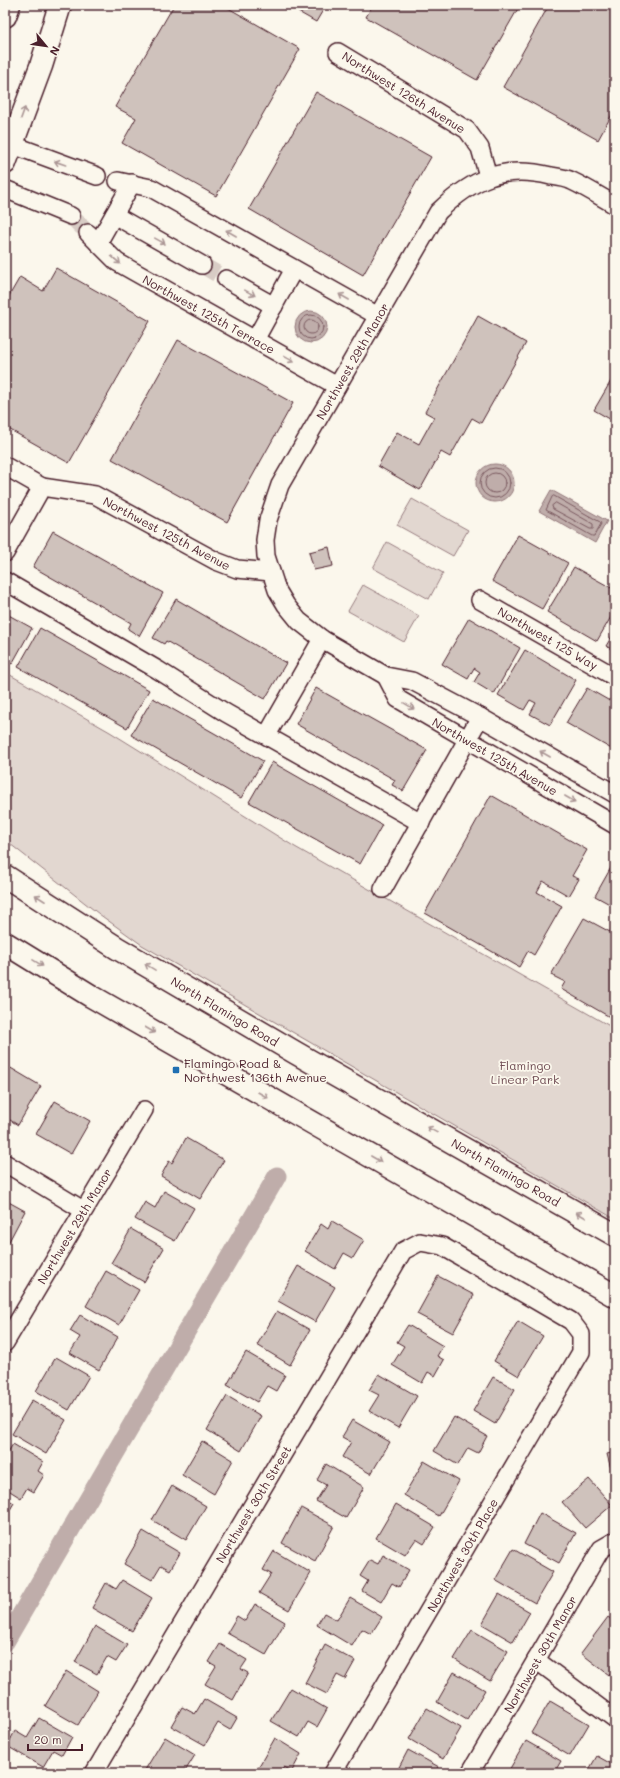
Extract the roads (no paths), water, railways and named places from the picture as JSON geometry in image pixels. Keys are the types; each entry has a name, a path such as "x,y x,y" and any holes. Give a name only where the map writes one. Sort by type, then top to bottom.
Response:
{"main road":[{"path":"5,16 9,5"},
{"path":"7,150 41,66 60,5"},
{"name":"North Flamingo Road","path":"5,876 117,948 275,1041 615,1235"},
{"path":"5,943 91,996 615,1296"}],"street":[{"name":"Northwest 126th Avenue","path":"338,52 467,130 480,148 488,176"},
{"path":"7,150 97,176"},
{"path":"488,176 509,171 540,173 571,180 615,205"},
{"name":"Northwest 29th Manor","path":"271,572 264,540 273,502 280,485 438,212 455,195 488,176"},
{"path":"202,265 114,215 125,182 151,188 378,316"},
{"path":"5,189 71,216"},
{"name":"Northwest 125th Terrace","path":"114,215 93,238 117,262 338,386"},
{"path":"255,340 294,269"},
{"path":"226,279 274,306"},
{"path":"5,466 42,487 5,553"},
{"name":"Northwest 125th Avenue","path":"42,487 96,495 216,561 237,569 271,572 277,590 286,605 299,621 322,639 386,676 412,681 480,717 615,794"},
{"path":"5,581 158,670 226,713 420,823"},
{"name":"Northwest 125 Way","path":"480,600 615,677"},
{"path":"267,735 322,639"},
{"name":"Northwest 125th Avenue","path":"386,676 398,699 615,825"},
{"path":"383,889 480,717"},
{"name":"Northwest 29th Manor","path":"5,1343 144,1110"},
{"path":"5,1163 83,1210"},
{"name":"Northwest 30th Place","path":"333,1773 581,1352 581,1334 571,1321 442,1246 420,1242"},
{"name":"Northwest 30th Street","path":"94,1773 403,1251 420,1242"},
{"name":"Northwest 30th Manor","path":"470,1773 601,1549 615,1541"},
{"path":"536,1660 615,1719"}],"water":[{"path":"308,311 314,311 323,315 327,327 323,339 314,343 308,343 299,339 295,330 295,324 299,315"},
{"path":"495,464 508,470 514,483 508,496 495,502 482,496 476,483 482,470"},
{"path":"551,490 607,521 595,543 539,511"}],"waterway":[{"path":"5,1642 277,1176"}],"tunnel":[{"path":"71,216 88,233"},
{"path":"202,265 226,279"}],"place":[{"name":"Flamingo Road & Northwest 136th Avenue","path":"176,1070"}],"park label":[{"name":"Flamingo Linear Park","path":"525,1072"}]}
